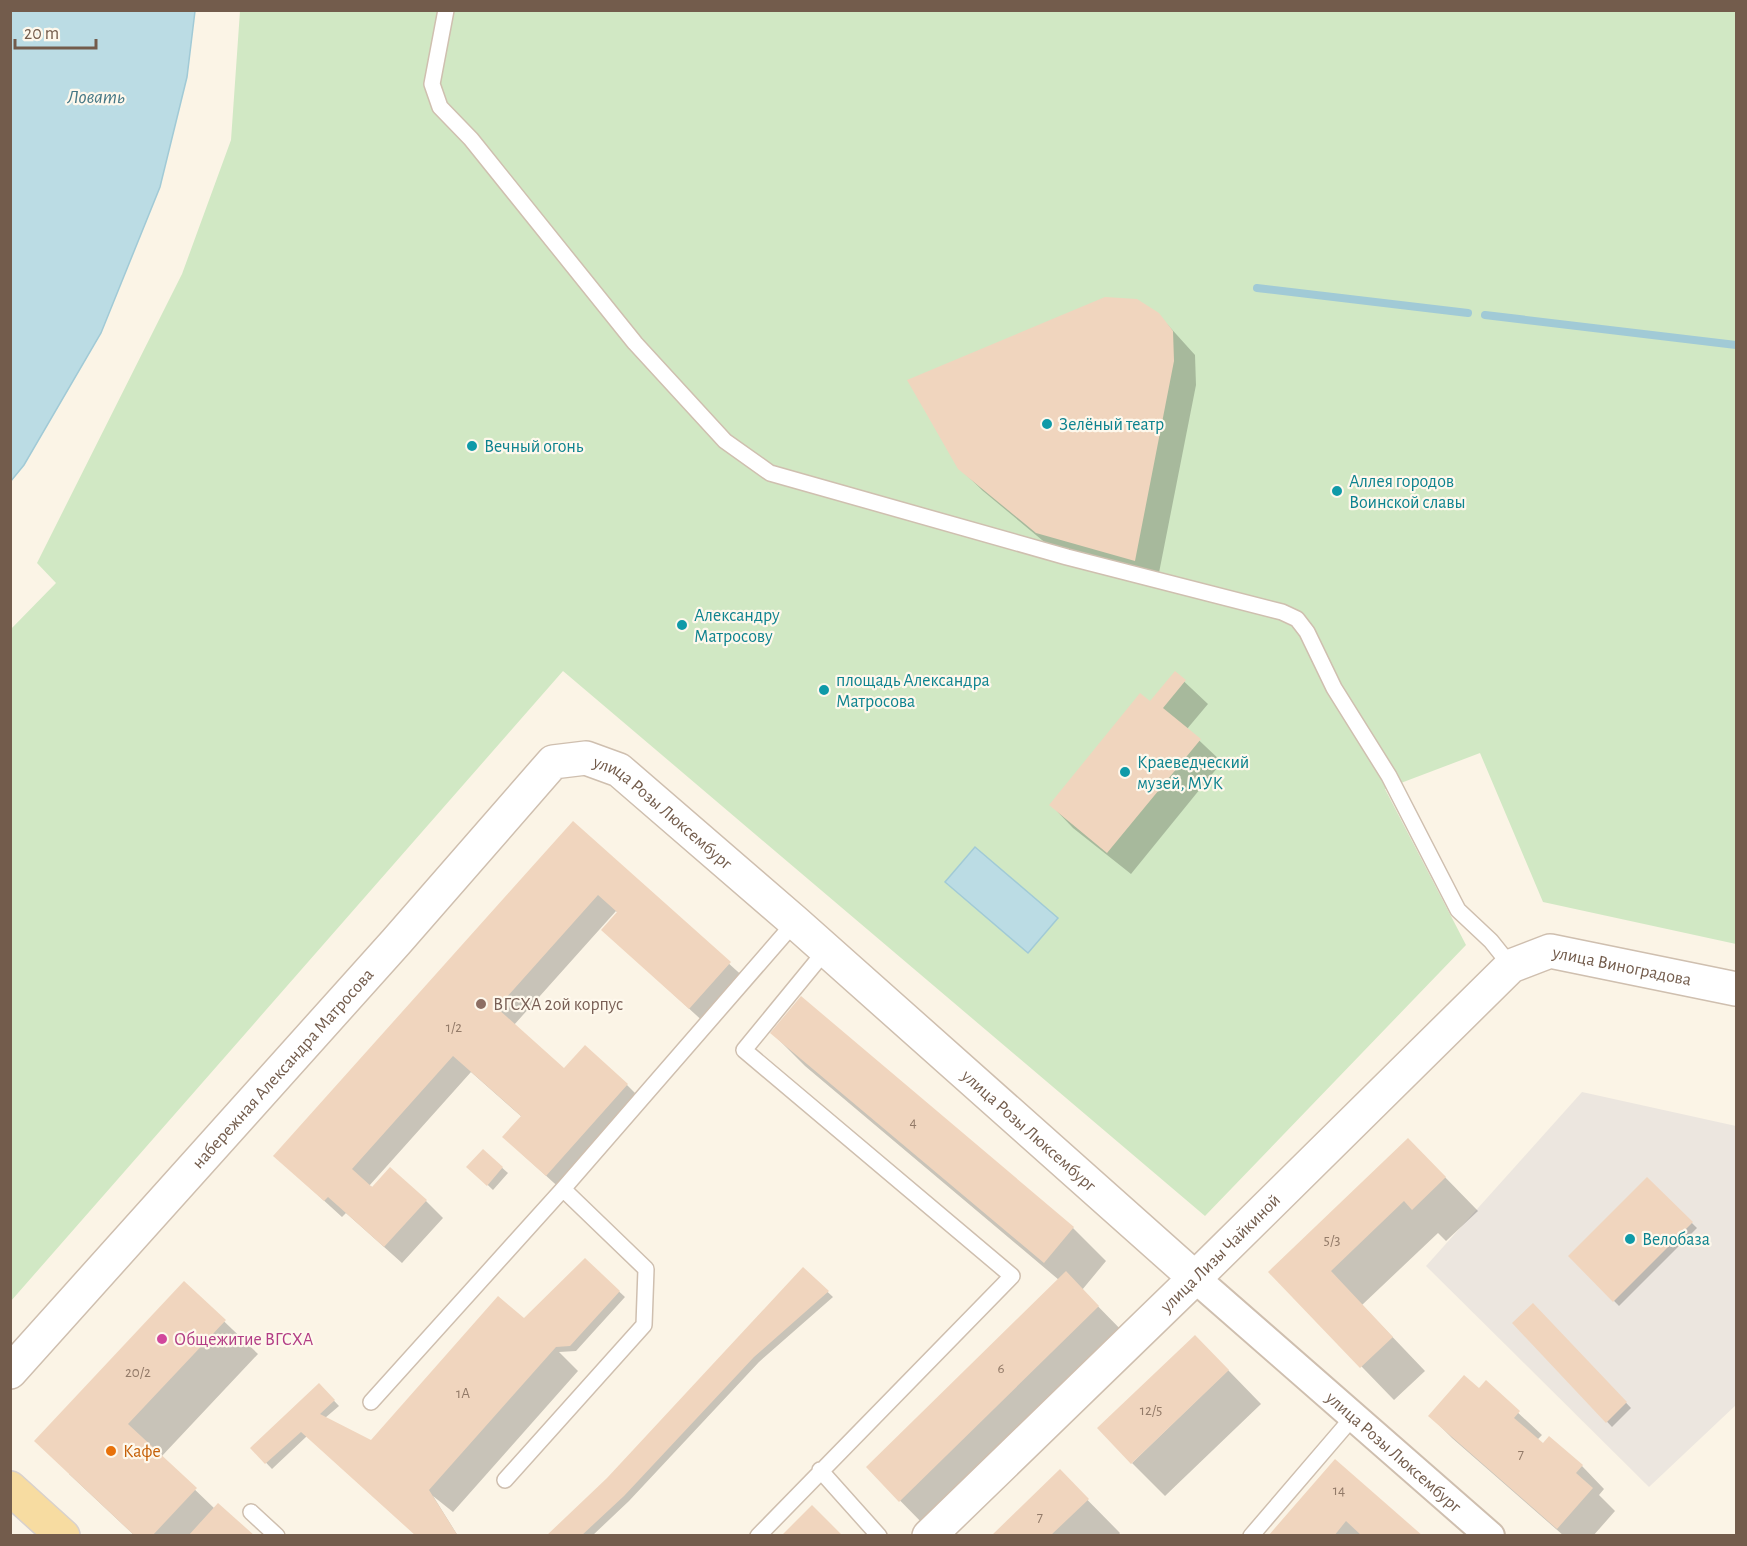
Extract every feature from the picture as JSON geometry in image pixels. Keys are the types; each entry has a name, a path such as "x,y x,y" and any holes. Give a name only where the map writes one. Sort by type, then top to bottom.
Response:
{"main road":[{"path":"10,1488 63,1536"}],"street":[{"name":"улица Розы Люксембург","path":"553,762 586,758 619,770 795,922 1353,1418 1490,1536"},
{"name":"набережная Александра Матросова","path":"10,1372 553,762"},
{"name":"улица Виноградова","path":"1510,966 1550,951 1737,989"},
{"name":"улица Лизы Чайкиной","path":"942,1531 1510,966"}],"lane":[{"path":"446,10 432,84 440,107 471,139 634,343 725,441 771,473 1067,557 1282,612 1297,619 1307,632 1334,688 1389,776 1458,910 1491,941 1510,966"},
{"path":"371,1402 563,1189 795,922"},
{"path":"758,1536 1012,1276 744,1050 826,950"},
{"path":"505,1480 644,1325 646,1269 563,1189"},
{"path":"1251,1536 1353,1418"},
{"path":"820,1470 879,1536"},
{"path":"251,1512 277,1536"}],"shaded area":[{"path":"1582,1092 1736,1126 1736,1405 1649,1487 1426,1266"}],"green space":[{"path":"240,11 1736,11 1736,944 1543,902 1480,753 1385,789 1466,945 1205,1216 563,671 11,1301 11,629 56,583 37,563 182,274 231,140"}],"water":[{"name":"Ловать","path":"11,10 195,11 187,77 160,187 101,333 24,465 11,481"},
{"path":"975,847 1058,918 1028,953 945,882"}],"building":[{"name":"Зелёный театр","path":"1105,297 1137,299 1159,313 1173,331 1174,361 1135,561 1036,533 958,469 907,380"},
{"name":"Краеведческий музей, МУК","path":"1175,671 1186,680 1163,708 1201,739 1107,853 1049,805 1140,693 1150,701"},
{"path":"573,821 731,962 689,1009 601,930 617,912 598,895 497,1008 564,1068 585,1045 628,1084 546,1176 502,1137 521,1116 453,1056 352,1169 372,1187 390,1167 427,1200 384,1247 328,1197 324,1201 273,1156"},
{"path":"801,996 1074,1227 1044,1263 770,1033"},
{"path":"1408,1138 1446,1177 1412,1210 1404,1201 1331,1271 1393,1337 1360,1368 1268,1272"},
{"path":"483,1149 503,1167 487,1186 466,1167"},
{"name":"Велобаза","path":"1647,1177 1693,1222 1613,1302 1568,1256"},
{"path":"585,1258 620,1291 570,1346 556,1347 429,1490 458,1536 416,1536 301,1432 265,1464 250,1448 319,1383 335,1400 320,1414 371,1440 498,1296 524,1318"},
{"path":"803,1267 829,1291 754,1357 624,1496 581,1536 546,1536 607,1478"},
{"path":"1066,1271 1099,1306 899,1502 866,1467"},
{"path":"184,1281 226,1320 128,1424 197,1488 152,1536 135,1536 34,1441"},
{"path":"1533,1303 1627,1402 1606,1423 1512,1323"},
{"path":"1195,1335 1229,1370 1131,1464 1097,1428"},
{"path":"1464,1375 1479,1388 1486,1380 1520,1411 1514,1418 1543,1443 1549,1436 1583,1465 1576,1473 1593,1488 1557,1529 1428,1416"},
{"path":"1335,1459 1423,1536 1362,1536 1346,1521 1334,1536 1268,1536"},
{"path":"1060,1469 1089,1499 1050,1536 991,1536"},
{"path":"218,1503 255,1536 188,1536"},
{"path":"812,1505 843,1536 781,1536"}],"waterway":[{"path":"1257,288 1468,313"},
{"path":"1485,315 1736,345"}],"place":[{"name":"Зелёный театр","path":"1047,424"},
{"name":"Вечный огонь","path":"472,446"},
{"name":"Аллея городов Воинской славы","path":"1337,491"},
{"name":"Александру Матросову","path":"682,625"},
{"name":"площадь Александра Матросова","path":"824,690"},
{"name":"Краеведческий музей, МУК","path":"1125,772"},
{"name":"ВГСХА 2ой корпус","path":"481,1004"},
{"name":"Велобаза","path":"1630,1239"},
{"name":"Общежитие ВГСХА","path":"162,1339"},
{"name":"Кафе","path":"111,1451"}]}
